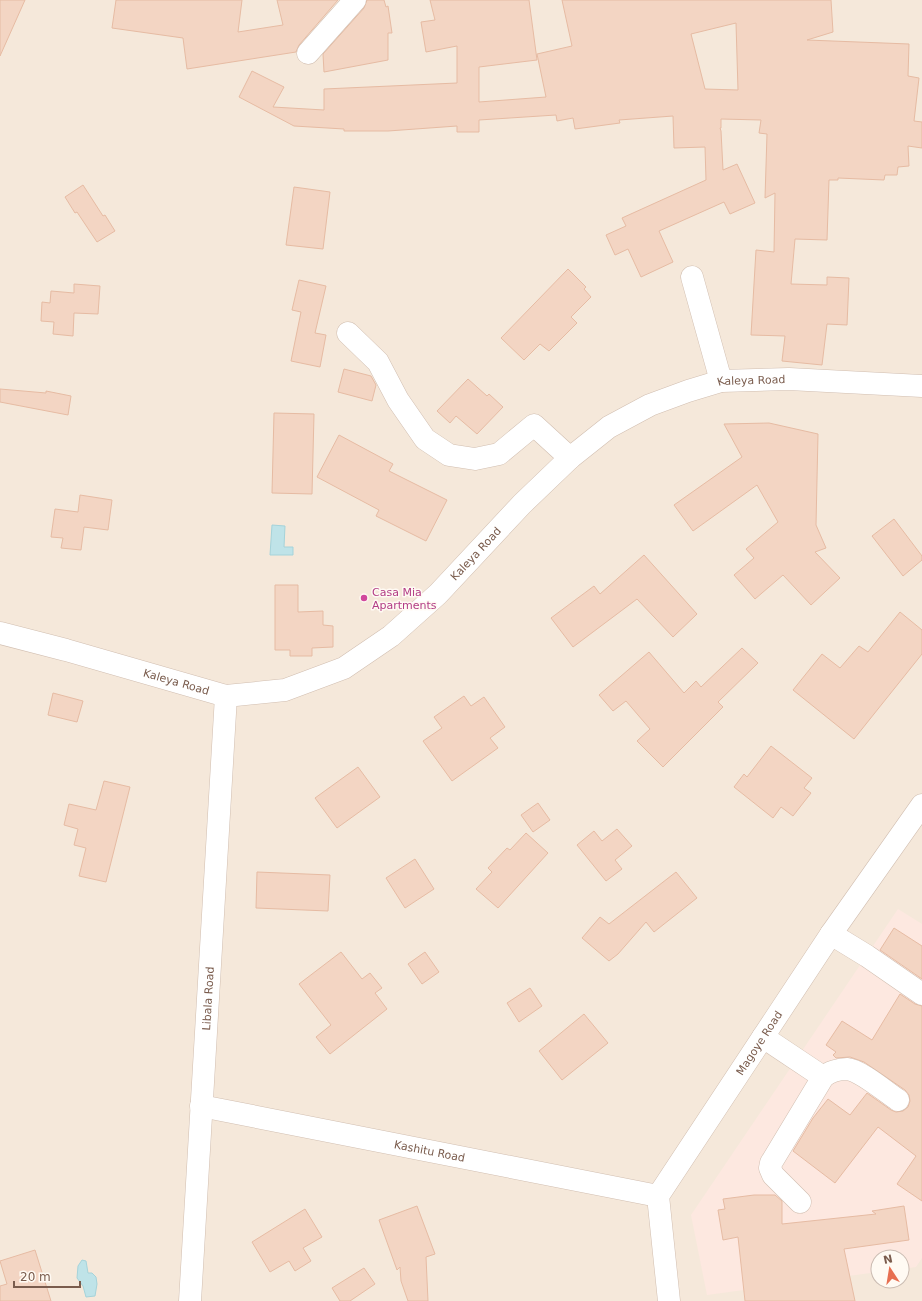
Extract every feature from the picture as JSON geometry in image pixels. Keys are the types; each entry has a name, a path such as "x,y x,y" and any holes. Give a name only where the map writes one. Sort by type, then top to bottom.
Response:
{"street":[{"path":"308,53 355,0"},
{"path":"692,277 721,381"},
{"path":"348,333 378,362 398,400 426,439 449,455 475,459 499,454 534,425 570,458"},
{"name":"Kaleya Road","path":"0,633 73,652 226,696 286,690 344,668 391,636 438,594 522,504 570,458 609,427 650,405 721,381 789,379 922,386"},
{"name":"Libala Road","path":"190,1301 226,696"},
{"name":"Magoye Road","path":"658,1196 831,934 922,805"},
{"path":"831,934 867,956 922,994"},
{"path":"763,1037 823,1077"},
{"path":"800,1202 773,1175 770,1168 771,1163 823,1077 827,1074 846,1069 855,1071 898,1100"},
{"name":"Kashitu Road","path":"201,1106 658,1196"},
{"path":"658,1196 669,1301"}],"shaded area":[{"path":"0,0 922,0 922,1301 0,1301"},
{"path":"898,909 922,924 922,1258 916,1267 910,1268 910,1249 870,1249 870,1273 707,1295 691,1215"}],"water":[{"path":"272,525 285,526 284,547 293,547 293,555 270,555"},
{"path":"82,1260 86,1261 88,1273 92,1273 96,1277 97,1284 95,1296 86,1297 83,1286 77,1278 78,1266"}],"building":[{"path":"0,0 25,0 0,56"},
{"path":"116,0 242,0 238,32 283,25 277,0 338,0 299,45 296,52 187,69 183,38 112,28"},
{"path":"367,0 384,0 386,7 388,6 392,33 388,33 388,60 324,72 323,54 364,8"},
{"path":"430,0 529,0 537,60 479,67 479,102 546,97 537,54 572,46 562,0 831,0 833,32 807,40 909,44 908,76 919,78 914,121 922,122 922,148 908,146 909,166 898,167 897,175 885,175 884,180 838,178 838,180 829,180 827,240 795,239 791,284 827,285 827,277 849,278 847,325 827,324 822,365 782,361 785,336 751,335 756,250 774,252 775,193 765,198 767,134 759,133 761,120 721,119 720,128 723,170 737,164 755,203 730,214 724,202 659,231 673,262 641,277 628,249 615,255 606,235 626,226 622,218 706,180 705,147 674,148 673,116 619,120 620,123 575,129 573,118 557,121 556,115 479,120 479,132 457,132 457,126 388,131 344,131 344,129 294,126 239,97 252,71 284,87 273,107 324,110 324,89 457,83 457,46 426,52 421,22 435,20","holes":["736,23 738,90 705,89 691,34"]},
{"path":"83,185 103,216 105,215 115,231 97,242 65,197"},
{"path":"294,187 330,192 323,249 286,245"},
{"path":"568,269 586,287 584,289 591,297 571,317 577,323 549,351 540,344 524,360 501,338"},
{"path":"299,280 326,286 315,333 326,335 320,367 291,361 301,312 292,310"},
{"path":"74,284 100,286 98,314 74,313 73,336 53,334 54,322 41,321 42,302 50,303 51,291 74,293"},
{"path":"344,369 371,376 376,385 372,401 338,392"},
{"path":"468,379 487,396 489,394 503,407 477,434 456,416 450,423 437,411"},
{"path":"0,389 46,393 46,391 71,396 68,415 0,402"},
{"path":"274,413 314,414 312,494 272,493"},
{"path":"769,423 818,434 816,525 826,548 815,552 840,578 811,605 783,575 755,599 734,575 754,558 746,549 778,522 757,485 693,531 674,505 742,457 724,424"},
{"path":"339,435 393,464 389,471 447,500 426,541 376,516 379,510 317,477"},
{"path":"80,495 112,500 108,530 84,527 81,550 61,548 63,538 51,537 55,509 78,512"},
{"path":"894,519 922,556 922,560 903,576 872,536"},
{"path":"644,555 697,614 673,637 637,599 573,647 551,618 594,586 600,594"},
{"path":"275,585 298,585 298,612 323,611 323,625 333,626 333,647 312,648 312,656 290,656 290,650 275,650"},
{"path":"900,612 922,630 922,654 854,739 793,690 822,654 840,668 859,646 868,652"},
{"path":"742,648 758,663 718,702 723,707 663,767 637,741 650,729 626,701 613,711 599,695 649,652 684,693 696,681 701,687"},
{"path":"53,693 83,701 77,722 48,715"},
{"path":"464,696 471,706 484,697 505,727 490,738 498,748 452,781 423,741 442,728 434,717"},
{"path":"771,746 812,778 804,788 811,793 793,816 781,807 773,818 734,787 744,774 747,777"},
{"path":"358,767 380,797 337,828 315,798"},
{"path":"104,781 130,787 106,882 79,876 86,848 74,845 78,829 64,825 69,804 96,810"},
{"path":"538,803 550,820 533,832 521,815"},
{"path":"617,829 632,846 615,860 622,869 606,881 577,845 594,831 602,841"},
{"path":"526,833 548,853 498,908 476,889 492,872 488,868 507,848 510,850"},
{"path":"415,859 434,889 405,908 386,878"},
{"path":"257,872 330,875 328,911 256,908"},
{"path":"676,872 697,898 654,932 646,922 618,954 609,961 582,938 600,917 609,924"},
{"path":"894,928 922,946 922,979 880,950"},
{"path":"341,952 362,979 370,973 382,988 375,993 387,1009 330,1054 316,1037 331,1025 299,984"},
{"path":"425,952 439,972 422,984 408,964"},
{"path":"530,988 542,1006 519,1022 507,1003"},
{"path":"900,994 915,1004 922,1006 922,1201 897,1184 916,1156 878,1127 835,1183 793,1151 813,1118 828,1099 850,1115 867,1093 896,1112 903,1111 908,1107 910,1101 909,1095 905,1090 864,1062 850,1057 836,1058 833,1055 836,1052 826,1045 842,1021 872,1040"},
{"path":"584,1014 608,1043 562,1080 539,1051"},
{"path":"754,1195 775,1195 782,1201 782,1224 876,1214 872,1211 904,1206 909,1240 844,1249 855,1301 745,1301 738,1237 723,1240 718,1210 725,1209 723,1199"},
{"path":"417,1206 435,1254 426,1257 428,1301 408,1301 401,1281 400,1267 397,1270 379,1220"},
{"path":"305,1209 322,1237 303,1248 311,1261 295,1271 289,1261 270,1272 252,1242"},
{"path":"35,1250 51,1301 0,1301 0,1286 7,1284 0,1261"},
{"path":"364,1268 375,1284 350,1301 340,1301 332,1288"}],"place":[{"name":"Casa Mia Apartments","path":"364,598"}]}
